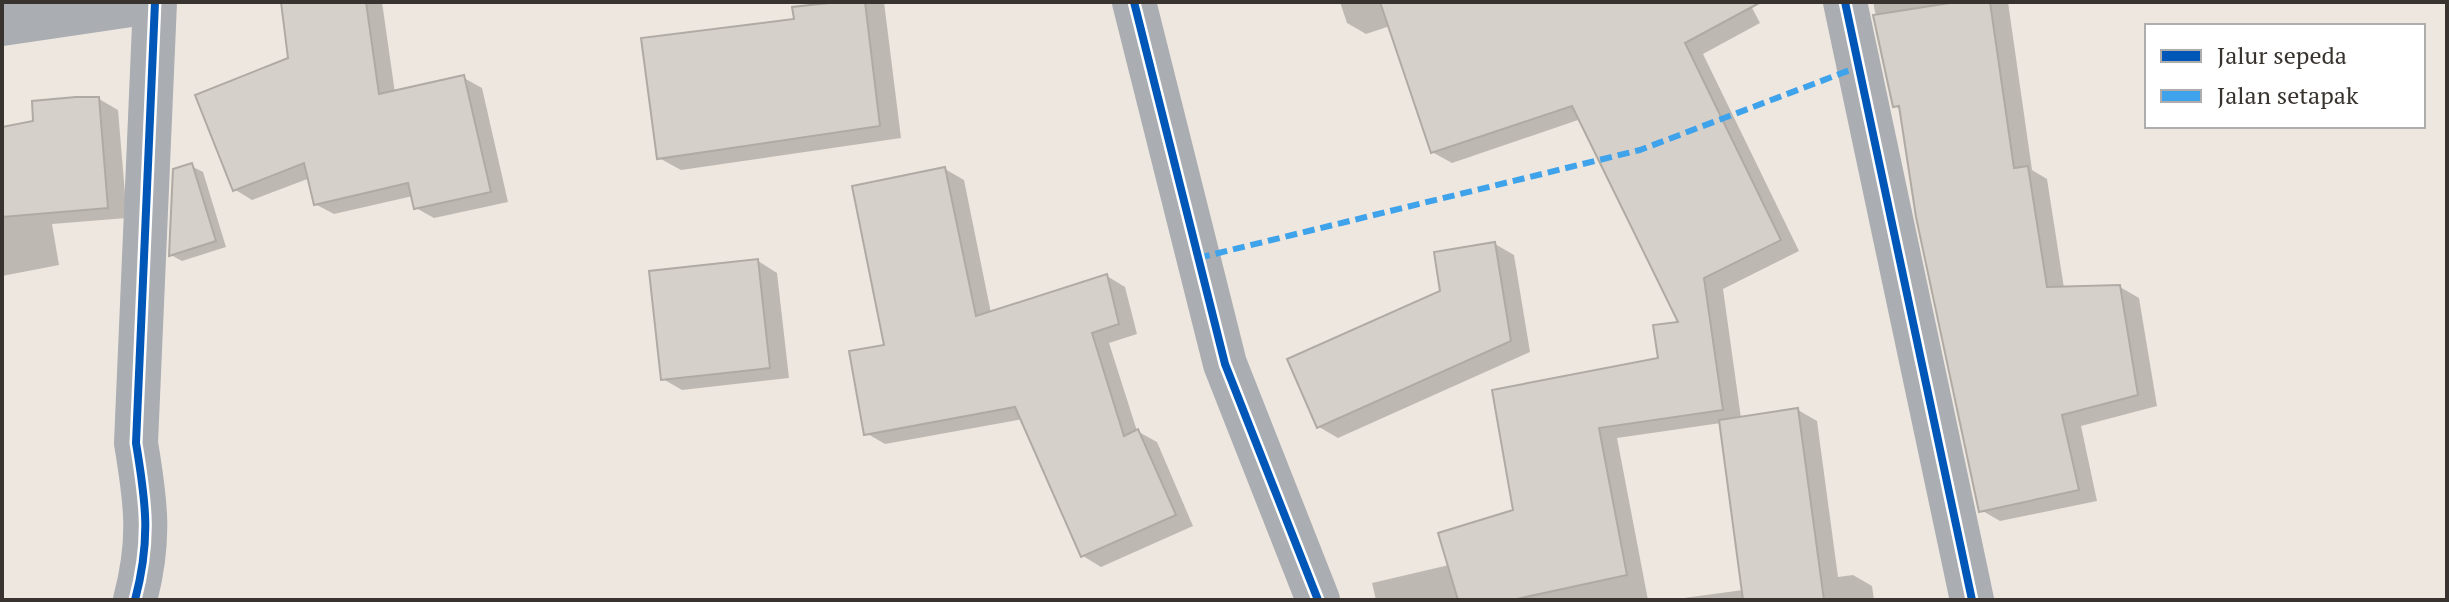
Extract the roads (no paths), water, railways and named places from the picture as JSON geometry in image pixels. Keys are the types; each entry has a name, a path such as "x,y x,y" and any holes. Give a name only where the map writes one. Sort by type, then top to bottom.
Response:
{"street":[{"path":"2,24 153,2 136,443 146,505 145,549 135,600"},
{"path":"1134,2 1225,364 1318,600"},
{"path":"1845,2 1972,600"}]}
